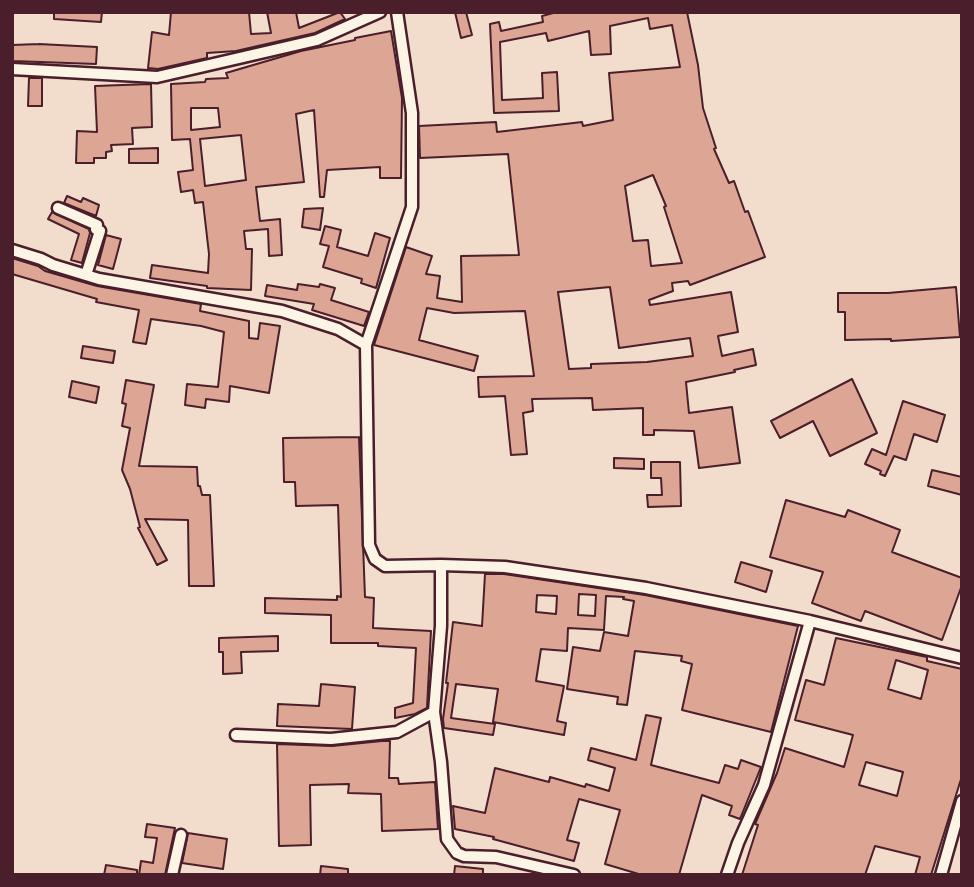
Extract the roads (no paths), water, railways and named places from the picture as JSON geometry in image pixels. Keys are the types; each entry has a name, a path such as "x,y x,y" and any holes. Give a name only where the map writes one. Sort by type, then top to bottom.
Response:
{"street":[{"path":"12,69 157,77 317,40 380,12"},
{"path":"397,12 412,113 412,207 366,345 369,545 375,559 385,566 505,567 646,588 810,621 962,658"},
{"path":"58,208 97,225 96,229 100,231 86,275"},
{"path":"12,250 86,275 282,311 338,329 366,345"},
{"path":"441,565 441,626 434,712 447,839 450,846 464,856 496,857 574,875"},
{"path":"727,875 764,785 810,621"},
{"path":"236,735 331,739 384,733 405,728 434,712"},
{"path":"941,875 962,802"},
{"path":"172,875 181,835"}]}
